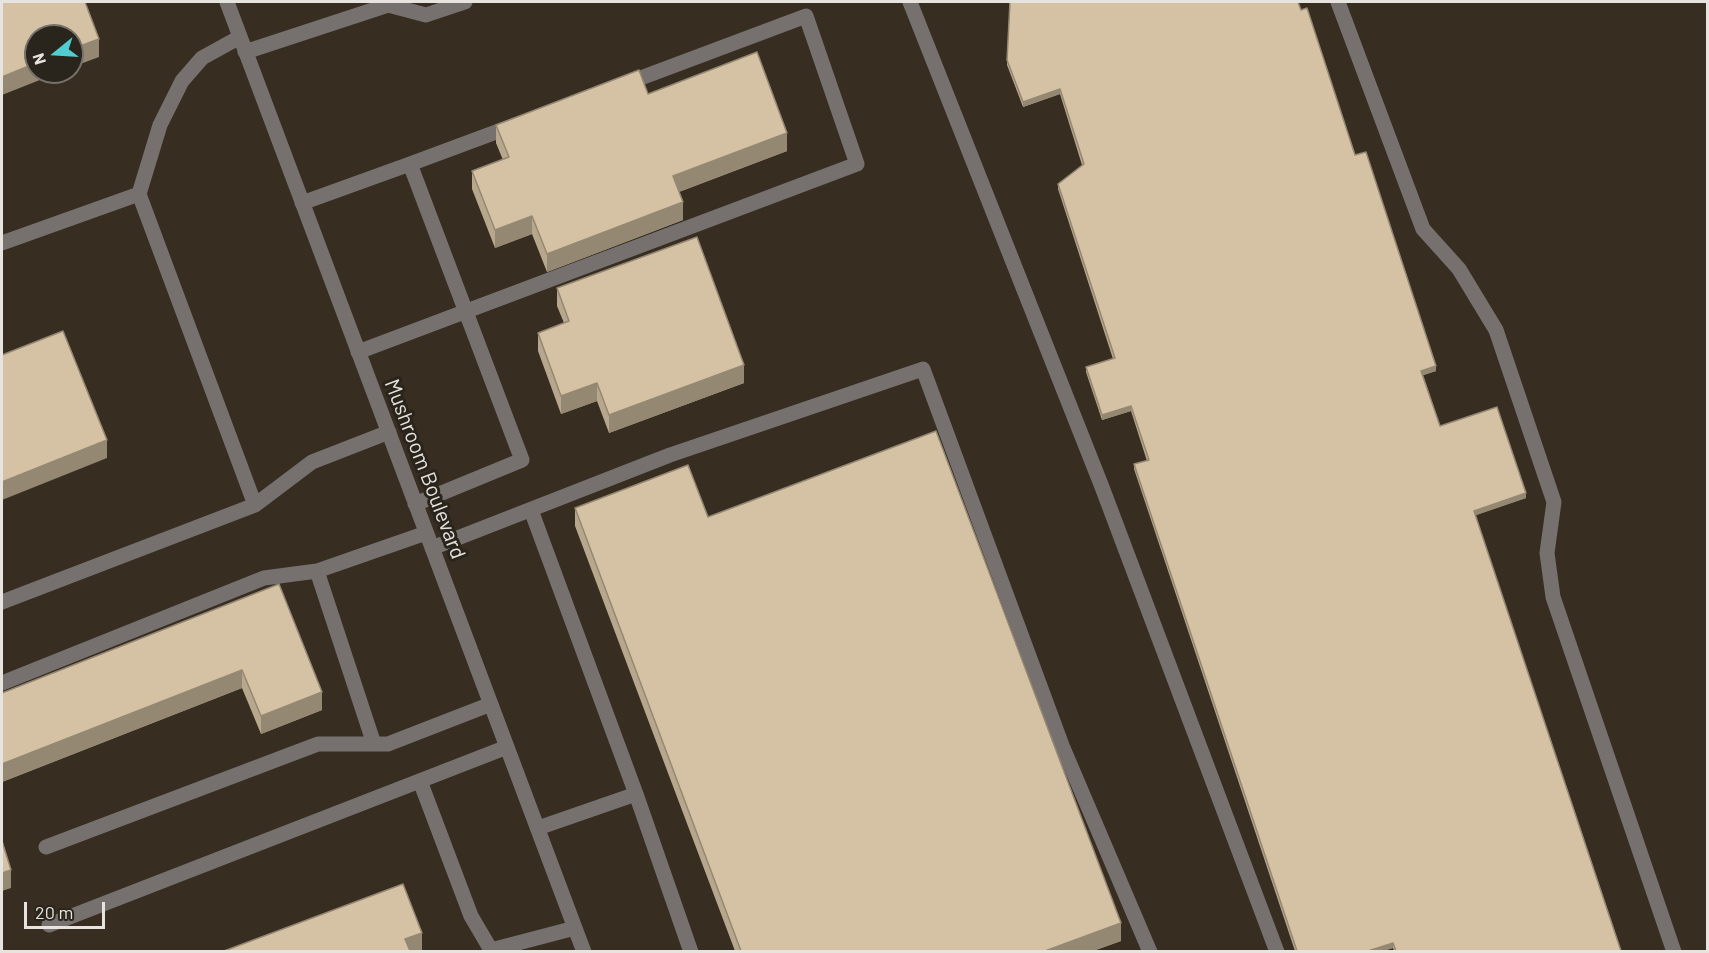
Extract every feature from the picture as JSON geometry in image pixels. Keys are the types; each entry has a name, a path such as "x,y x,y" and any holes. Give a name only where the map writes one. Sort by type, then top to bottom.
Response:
{"street":[{"name":"Mushroom Boulevard","path":"227,2 584,951"},
{"path":"245,52 388,5 426,15 465,2"},
{"path":"910,2 1102,487 1278,951"},
{"path":"1338,2 1423,229 1459,268 1496,330 1554,502 1546,553 1553,597 1674,951"},
{"path":"358,352 857,164 806,16 608,90"},
{"path":"240,37 202,57 182,81 160,125 140,194 255,505"},
{"path":"302,202 531,119"},
{"path":"410,164 522,460 416,504"},
{"path":"2,243 140,194"},
{"path":"432,548 670,455 923,369 1063,748 1150,951"},
{"path":"2,602 255,505 312,462 388,432"},
{"path":"531,510 636,794 691,951"},
{"path":"2,683 264,578 317,571 426,533"},
{"path":"317,571 374,744"},
{"path":"46,847 318,744 388,744 491,704"},
{"path":"49,925 507,747"},
{"path":"420,781 471,916 491,950 575,928"},
{"path":"538,828 636,794"}],"shaded area":[{"path":"2,2 1707,2 1707,951 2,952"}],"building":[{"path":"2,2 85,2 99,39 84,45 84,24 24,24 24,68 2,77"},
{"path":"1010,2 1298,2 1301,10 1307,8 1355,155 1366,152 1436,366 1421,371 1440,426 1497,407 1526,493 1474,511 1621,951 1396,951 1393,943 1368,951 1297,951 1134,464 1149,460 1131,406 1102,415 1086,367 1115,358 1058,184 1084,164 1060,89 1023,102 1007,60"},
{"path":"757,52 787,133 673,176 683,202 547,254 532,216 495,230 472,171 509,157 496,125 639,70 648,94"},
{"path":"697,237 744,365 609,415 597,383 561,396 538,333 569,321 557,288"},
{"path":"63,331 107,440 2,482 2,355"},
{"path":"936,431 1121,923 1045,951 741,951 575,508 688,465 708,517"},
{"path":"279,584 322,692 261,716 242,670 2,764 2,693"},
{"path":"2,841 11,870 2,873"},
{"path":"403,884 422,933 405,939 410,951 224,951"}]}
